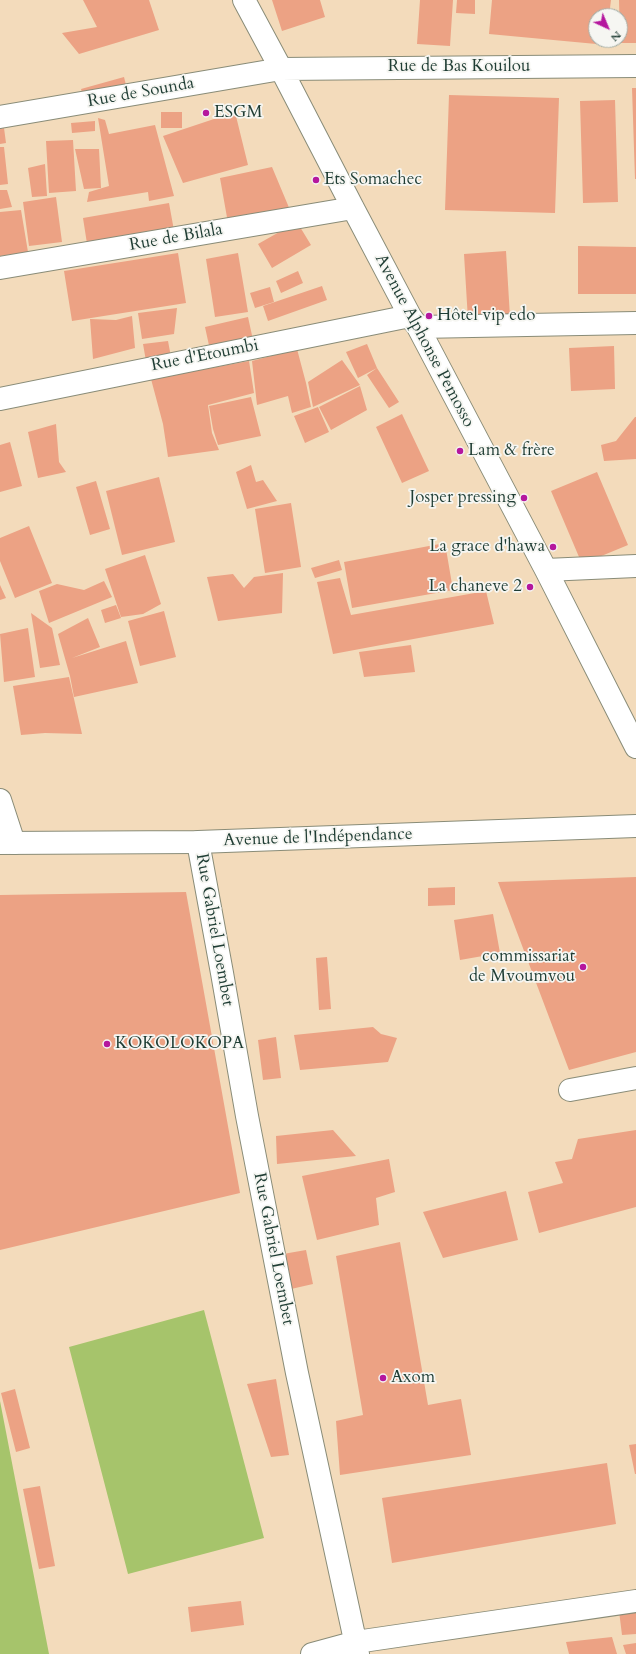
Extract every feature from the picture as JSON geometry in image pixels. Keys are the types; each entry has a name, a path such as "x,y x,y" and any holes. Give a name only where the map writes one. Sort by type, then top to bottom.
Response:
{"street":[{"name":"Avenue Alphonse Pemosso","path":"244,0 546,570 636,747"},
{"name":"Rue de Bas Kouilou","path":"281,69 636,66"},
{"name":"Rue de Sounda","path":"0,117 281,69"},
{"name":"Rue de Bilala","path":"0,268 353,208"},
{"name":"Rue d'Etoumbi","path":"0,399 414,321 636,322"},
{"path":"546,570 636,566"},
{"path":"0,800 7,843"},
{"name":"Avenue de l'Indépendance","path":"7,843 198,842 636,826"},
{"name":"Rue Gabriel Loembet","path":"198,842 247,1116 297,1373 357,1648"},
{"path":"570,1090 636,1078"},
{"path":"312,1654 357,1648 636,1601"}],"green space":[{"path":"204,1310 264,1538 128,1574 69,1347"},
{"path":"0,1401 49,1654 0,1654"}],"building":[{"path":"83,0 149,0 159,30 79,54 62,33 97,27"},
{"path":"272,0 320,0 325,17 282,31"},
{"path":"420,0 453,0 450,46 417,44"},
{"path":"457,0 475,0 475,14 456,13"},
{"path":"492,0 611,0 610,8 588,8 588,43 489,34"},
{"path":"619,0 636,0 636,43 628,43 628,8 619,8"},
{"path":"124,77 128,93 86,105 81,89"},
{"path":"632,88 636,88 636,179 635,179"},
{"path":"449,95 559,98 555,213 445,210"},
{"path":"615,100 618,202 583,203 580,101"},
{"path":"161,112 182,112 182,128 161,128"},
{"path":"235,112 248,165 183,183 163,136"},
{"path":"98,118 105,120 109,134 155,125 174,196 149,201 148,192 87,202 89,192 109,186"},
{"path":"95,121 95,131 72,133 71,123"},
{"path":"4,128 6,143 0,144 0,129"},
{"path":"73,140 76,191 49,193 46,141"},
{"path":"0,147 4,147 8,184 0,185"},
{"path":"75,149 99,149 101,188 84,189"},
{"path":"45,164 47,196 32,197 28,168"},
{"path":"272,167 290,210 228,223 220,178"},
{"path":"0,190 7,190 12,207 0,209"},
{"path":"56,197 62,242 29,246 23,202"},
{"path":"169,203 175,236 88,250 83,218"},
{"path":"21,210 28,252 0,256 0,212"},
{"path":"297,222 311,245 272,268 258,244"},
{"path":"578,246 636,247 636,294 578,294"},
{"path":"506,251 510,317 468,320 464,254"},
{"path":"178,253 186,303 72,321 64,271"},
{"path":"238,253 248,312 215,317 206,259"},
{"path":"298,271 303,283 281,293 276,281"},
{"path":"322,286 327,300 268,321 263,306"},
{"path":"270,287 274,302 255,308 250,293"},
{"path":"177,308 174,334 142,339 138,313"},
{"path":"132,316 135,348 93,359 90,319 116,320"},
{"path":"248,317 253,340 210,350 205,327"},
{"path":"168,341 171,357 146,361 143,344"},
{"path":"367,344 377,368 358,378 346,352"},
{"path":"614,346 615,389 571,391 569,348"},
{"path":"297,349 311,407 292,413 288,396 257,405 252,361"},
{"path":"342,360 360,385 313,407 308,382"},
{"path":"249,361 254,393 208,405 212,433 219,450 168,457 163,424 151,379"},
{"path":"377,368 399,402 389,408 367,375"},
{"path":"360,386 367,410 331,430 319,407"},
{"path":"251,397 261,436 218,445 213,429 209,406"},
{"path":"318,407 329,432 305,443 294,416"},
{"path":"402,414 429,471 402,483 376,427"},
{"path":"635,417 636,459 604,461 601,445 616,441"},
{"path":"56,424 59,462 66,472 38,478 28,432"},
{"path":"10,442 22,486 0,492 0,445"},
{"path":"251,465 256,482 263,480 277,501 247,509 236,472"},
{"path":"597,472 628,545 582,564 551,491"},
{"path":"159,477 175,542 122,555 106,491"},
{"path":"96,481 110,529 90,535 76,487"},
{"path":"291,503 301,567 265,573 255,509"},
{"path":"29,526 52,583 15,598 0,561 0,538"},
{"path":"445,543 453,590 352,608 344,562"},
{"path":"145,555 161,604 143,614 121,617 105,569"},
{"path":"339,560 342,570 315,578 311,568"},
{"path":"283,573 282,613 218,621 207,577 233,574 244,588 254,577"},
{"path":"340,578 351,615 486,591 494,624 333,654 317,582"},
{"path":"104,581 112,597 49,623 39,591 57,584 84,590"},
{"path":"0,585 6,598 0,600"},
{"path":"116,605 121,618 105,623 101,610"},
{"path":"164,611 176,657 140,666 128,621"},
{"path":"31,613 52,628 60,665 40,668"},
{"path":"88,618 100,647 72,658 126,641 138,683 74,697 70,676 58,634"},
{"path":"28,628 35,677 4,682 0,634"},
{"path":"411,645 415,672 364,677 359,652"},
{"path":"69,677 82,734 45,733 21,735 13,686"},
{"name":"commissariat de Mvoumvou","path":"636,877 636,1052 569,1070 498,882"},
{"path":"455,887 455,905 428,906 428,888"},
{"name":"KOKOLOKOPA","path":"186,892 240,1193 0,1250 0,895"},
{"path":"493,914 500,953 460,960 454,920"},
{"path":"327,957 331,1009 319,1010 316,958"},
{"path":"373,1027 381,1034 397,1038 388,1062 300,1070 294,1035"},
{"path":"276,1037 281,1078 263,1080 258,1040"},
{"path":"333,1130 356,1156 277,1164 276,1136"},
{"path":"636,1130 636,1207 539,1233 528,1192 563,1183 555,1162 572,1159 578,1139"},
{"path":"389,1159 395,1192 376,1198 379,1225 317,1240 302,1176"},
{"path":"506,1191 518,1240 443,1258 423,1212"},
{"path":"400,1242 428,1405 461,1399 471,1455 340,1475 336,1421 363,1415 336,1256"},
{"path":"306,1250 313,1284 291,1289 283,1254"},
{"path":"276,1379 289,1455 271,1457 247,1384"},
{"path":"15,1389 30,1448 16,1452 1,1393"},
{"path":"636,1444 636,1474 635,1474 629,1445"},
{"path":"607,1463 616,1524 392,1563 382,1498"},
{"path":"40,1486 55,1566 39,1569 23,1489"},
{"path":"241,1601 244,1625 191,1632 188,1607"},
{"path":"636,1609 636,1634 622,1635 619,1611"},
{"path":"612,1637 617,1654 569,1654 566,1642"},
{"path":"636,1643 636,1654 626,1654 623,1645"}],"place":[{"name":"ESGM","path":"206,113"},
{"name":"Ets Somachec","path":"316,180"},
{"name":"Hôtel vip edo","path":"429,316"},
{"name":"Lam & frère","path":"460,451"},
{"name":"Josper pressing","path":"524,498"},
{"name":"La grace d'hawa","path":"553,547"},
{"name":"La chaneve 2","path":"530,587"},
{"name":"commissariat de Mvoumvou","path":"583,967"},
{"name":"KOKOLOKOPA","path":"107,1044"},
{"name":"Axom","path":"383,1378"}]}
